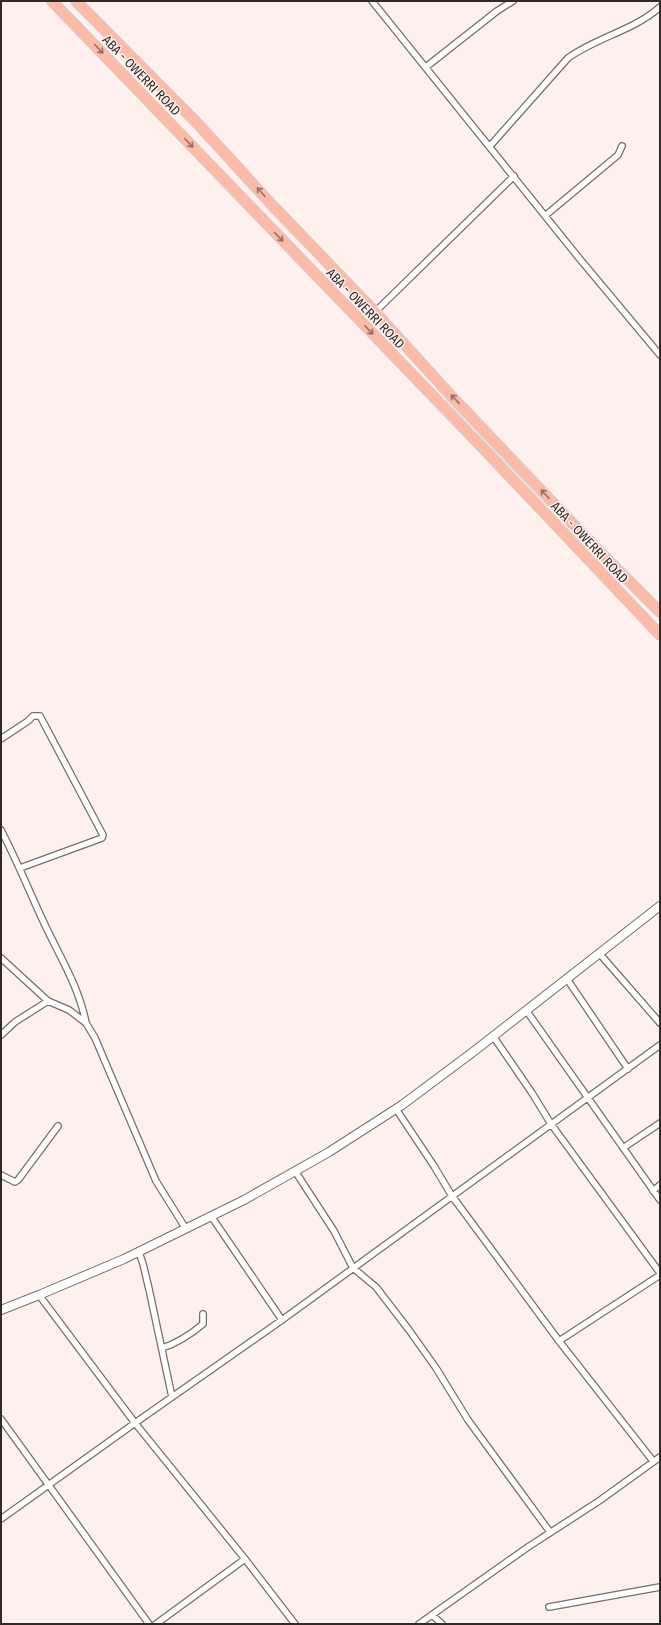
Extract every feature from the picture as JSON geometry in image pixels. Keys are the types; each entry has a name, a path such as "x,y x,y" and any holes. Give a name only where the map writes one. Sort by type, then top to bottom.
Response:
{"highway":[{"name":"ABA - OWERRI ROAD","path":"52,1 484,449 660,635"},
{"name":"ABA - OWERRI ROAD","path":"76,1 197,122 275,208 375,312 595,547 660,612"},
{"path":"87,37 100,26"},
{"path":"484,449 495,441"}],"main road":[{"path":"1,1310 139,1252 212,1216 295,1172 329,1152 396,1108 493,1036 660,906"}],"street":[{"path":"372,1 660,355"},
{"path":"426,67 497,11 513,1"},
{"path":"490,146 568,58 578,51 634,25 652,14 660,7"},
{"path":"546,215 618,155 622,146"},
{"path":"375,312 514,176"},
{"path":"1,739 33,716 40,716 103,835 102,838 20,868"},
{"path":"1,830 20,868 31,896 68,970 83,1006 86,1023 98,1045 156,1181 186,1229"},
{"path":"599,953 660,1023"},
{"path":"1,958 48,1001 69,1010 86,1023"},
{"path":"567,979 628,1069"},
{"path":"1,1035 15,1022 48,1001"},
{"path":"526,1010 660,1200"},
{"path":"493,1036 551,1124 660,1274 559,1341"},
{"path":"1,1519 282,1320 660,1045"},
{"path":"396,1108 452,1196 559,1341 653,1461"},
{"path":"623,1148 660,1123"},
{"path":"1,1175 16,1182 58,1126"},
{"path":"295,1172 334,1231 353,1268 376,1287 409,1330 436,1368 468,1420 550,1532"},
{"path":"653,1191 660,1185"},
{"path":"212,1216 282,1320"},
{"path":"139,1252 143,1264 172,1397"},
{"path":"39,1295 135,1423 246,1559 295,1624"},
{"path":"162,1348 172,1345 188,1336 203,1324 203,1314"},
{"path":"1,1419 149,1624"},
{"path":"419,1624 550,1532 599,1501 660,1457"},
{"path":"156,1624 246,1559"},
{"path":"549,1607 660,1587"},
{"path":"432,1614 442,1624"}]}
